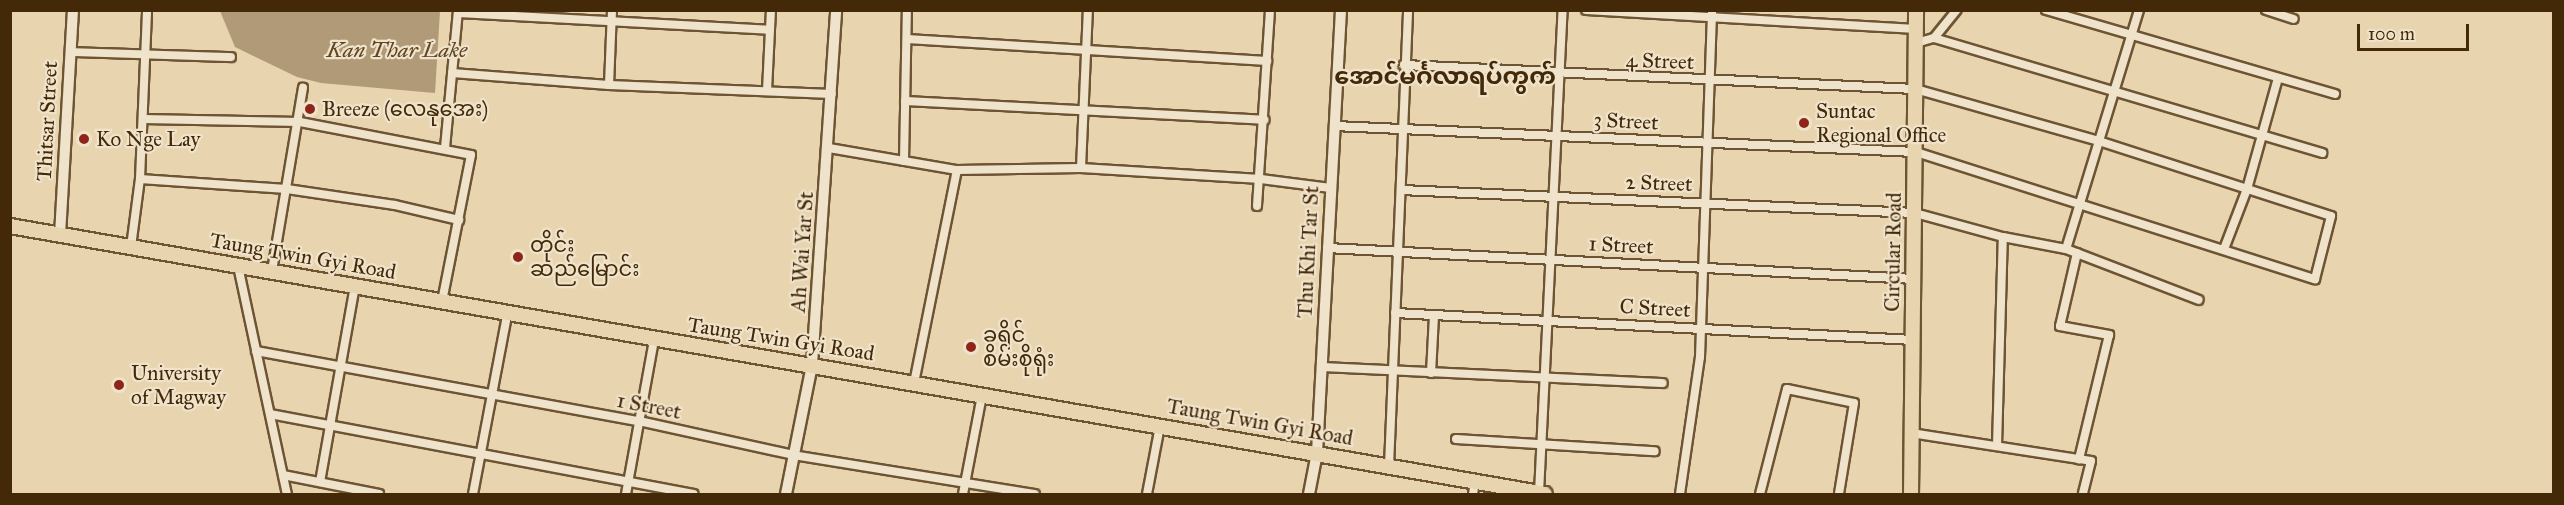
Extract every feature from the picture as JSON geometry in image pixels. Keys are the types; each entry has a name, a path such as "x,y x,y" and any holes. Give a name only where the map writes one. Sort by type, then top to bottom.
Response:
{"main road":[{"name":"Circular Road","path":"1911,495 1916,10"},
{"name":"Taung Twin Gyi Road","path":"10,226 272,271 507,315 812,365 1317,453 1389,466 1474,488 1542,494"}],"street":[{"name":"Thitsar Street","path":"60,235 73,10"},
{"path":"131,247 140,179 147,10"},
{"path":"609,85 612,10"},
{"path":"767,91 771,10"},
{"name":"Ah Wai Yar St","path":"786,495 812,365 829,148 836,10"},
{"path":"904,161 907,10"},
{"path":"1081,168 1088,10"},
{"path":"1257,206 1261,179 1270,10"},
{"name":"Thu Khi Tar St","path":"1310,495 1317,453 1341,10"},
{"path":"1389,466 1408,10"},
{"path":"1542,494 1542,442 1563,10"},
{"path":"1586,10 1712,14 1934,38 2322,153"},
{"path":"1934,38 1957,10"},
{"path":"2046,10 2335,94"},
{"path":"2066,249 2139,10"},
{"path":"2266,10 2294,19"},
{"path":"445,148 458,12 770,30"},
{"path":"1680,495 1701,328 1712,14"},
{"path":"907,39 1267,61"},
{"path":"71,52 231,57"},
{"name":"4 Street","path":"1404,65 1561,75 1915,89"},
{"path":"452,73 609,85 832,94"},
{"path":"2224,249 2247,189 2278,78"},
{"path":"272,271 300,122 303,88"},
{"path":"1915,89 2099,141 2331,216 2315,279 2081,202 1916,152"},
{"path":"905,101 1264,120"},
{"path":"142,119 300,122 445,148 471,155 442,302"},
{"name":"3 Street","path":"1334,126 1916,152"},
{"path":"829,148 957,170 1081,168 1261,179 1330,188"},
{"path":"914,383 957,170"},
{"path":"140,179 287,189 395,205 459,220"},
{"name":"2 Street","path":"1401,190 1915,213"},
{"path":"1915,213 2003,237 2066,249 2199,300"},
{"path":"1997,446 2003,237"},
{"name":"1 Street","path":"1327,248 1914,279"},
{"path":"2077,253 2060,326 2109,335 2079,459"},
{"path":"238,266 287,495"},
{"path":"320,482 355,286"},
{"name":"C Street","path":"1395,313 1913,340"},
{"path":"473,495 507,315"},
{"path":"1431,373 1434,315"},
{"path":"626,495 654,340"},
{"name":"1 Street","path":"256,351 639,421 793,455 1035,495"},
{"path":"1321,367 1663,383"},
{"path":"1760,495 1786,389 1854,403 1839,495"},
{"path":"963,495 982,395"},
{"path":"270,414 629,480 694,495"},
{"path":"1147,495 1160,426"},
{"path":"1911,433 2091,461 2083,495"},
{"path":"1456,439 1542,442 1655,451"},
{"path":"283,475 379,495"}],"water":[{"name":"Kan Thar Lake","path":"220,11 440,11 435,93 321,83 297,77 235,47"}],"place":[{"name":"Breeze (လေနုအေး)","path":"310,109"},
{"name":"Suntac Regional Office","path":"1804,123"},
{"name":"Ko Nge Lay","path":"84,139"},
{"name":"တိုင်း ဆည်မြောင်း","path":"518,257"},
{"name":"ခရိုင် စိမ်းစိုရုံး","path":"971,347"},
{"name":"University of Magway","path":"119,385"}],"district":[{"name":"အောင်မင်္ဂလာရပ်ကွက်","path":"1445,77"}]}
